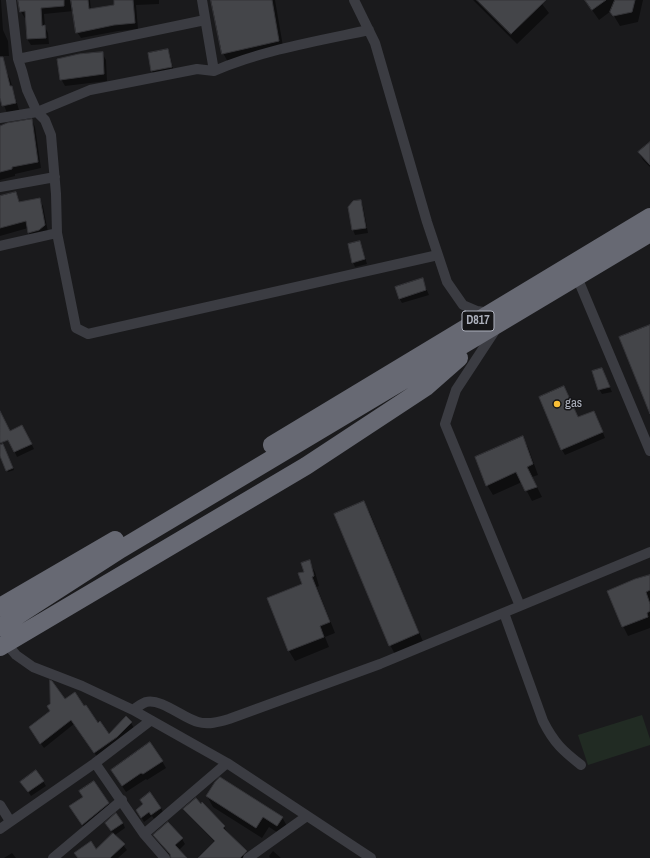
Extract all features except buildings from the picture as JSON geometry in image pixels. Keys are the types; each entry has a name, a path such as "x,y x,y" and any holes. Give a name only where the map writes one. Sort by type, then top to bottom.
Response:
{"highway":[{"name":"D817","path":"310,430 495,318 650,217"},
{"name":"D817","path":"495,318 577,277 650,233"},
{"path":"2,639 306,466 426,386 495,318"},
{"path":"2,639 121,550 310,430"},
{"path":"0,607 310,430"}],"street":[{"path":"10,0 18,59 27,90 37,112 45,120 51,134 57,233 76,328 88,334 438,255"},
{"path":"202,0 214,71"},
{"path":"354,0 375,43 425,215 447,282 463,305 495,318 456,390 445,424 520,606"},
{"path":"18,59 205,20"},
{"path":"0,118 37,112 90,90 197,69 214,71 230,64 294,46 369,30"},
{"path":"0,186 54,177"},
{"path":"0,246 57,233"},
{"path":"577,277 650,451"},
{"path":"133,710 145,702 151,702 198,722 217,722 272,704 380,664 650,552"},
{"path":"504,613 543,721 550,734 563,751 581,765"},
{"path":"2,639 16,655 33,667 88,689 133,710 150,721 227,762 371,858"},
{"path":"0,829 95,763 150,721"},
{"path":"144,834 227,762"},
{"path":"95,763 122,800 144,834 164,858"},
{"path":"53,858 122,800"},
{"path":"0,805 10,821"},
{"path":"248,858 307,816"}],"shaded area":[{"path":"642,715 650,739 650,745 588,765 578,735"}],"place":[{"name":"gas","path":"557,404"}]}
